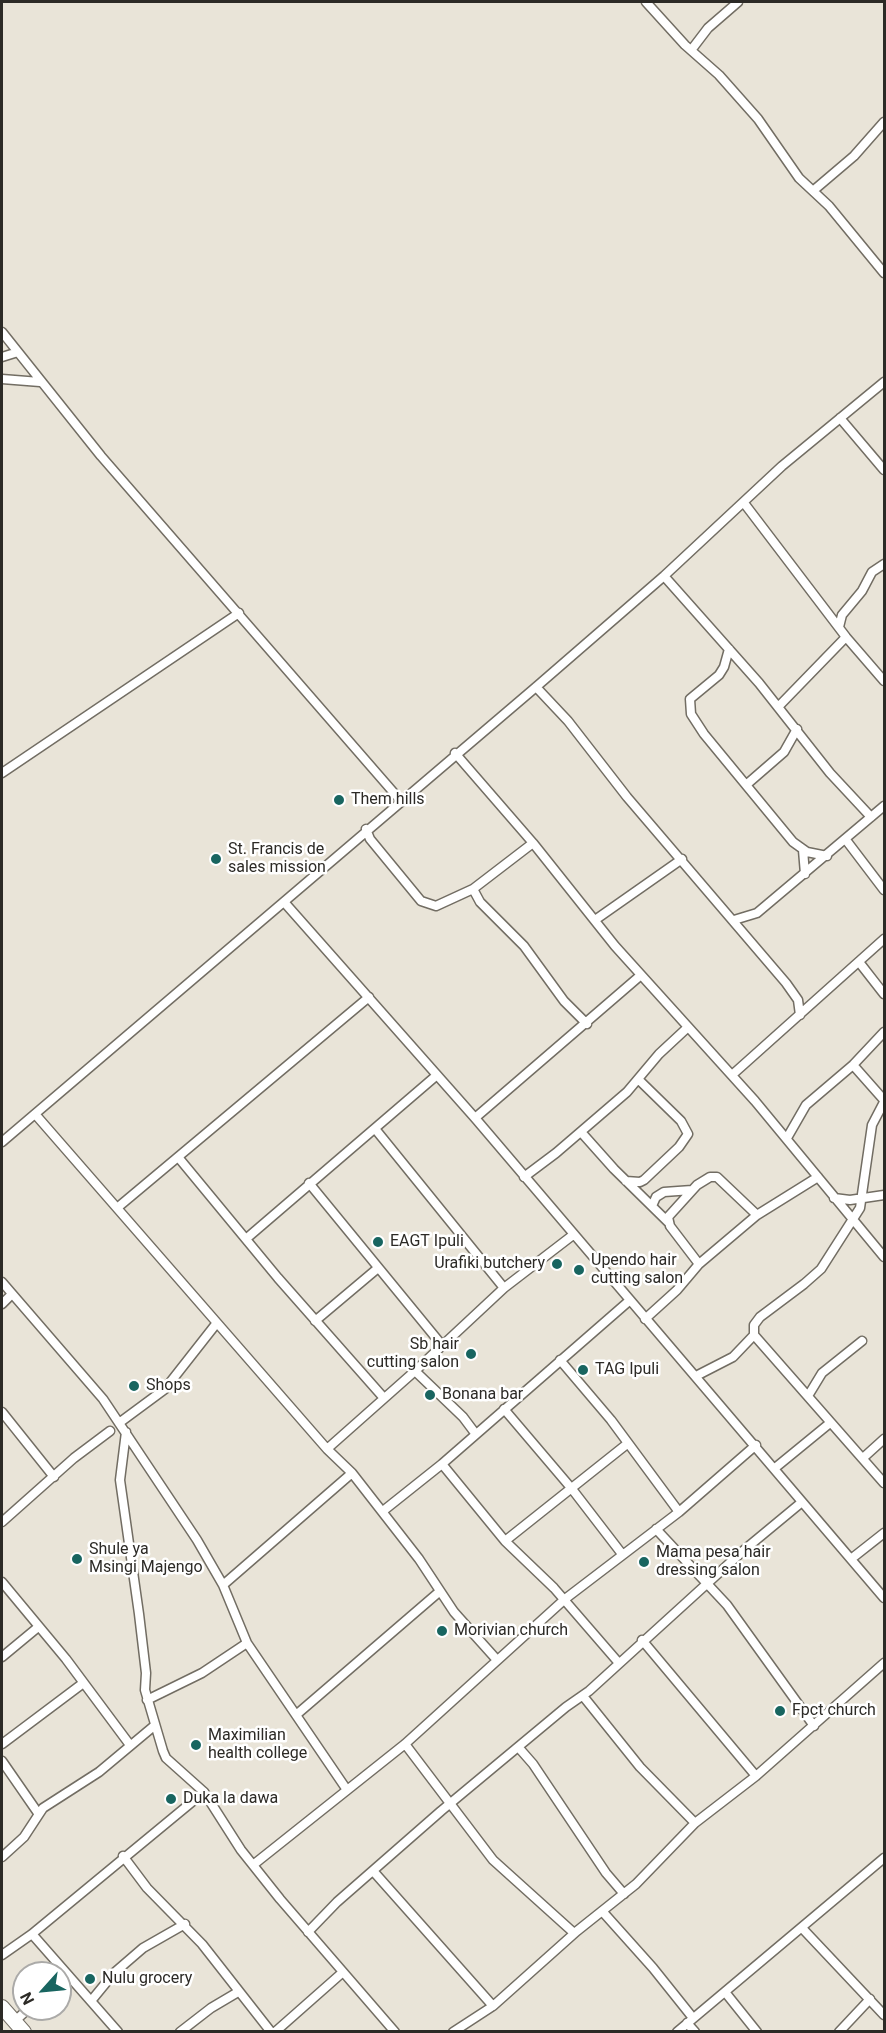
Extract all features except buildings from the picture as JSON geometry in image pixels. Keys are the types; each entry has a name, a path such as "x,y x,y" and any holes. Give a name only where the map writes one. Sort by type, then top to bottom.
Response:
{"highway":[{"path":"2,2007 19,2026"}],"street":[{"path":"646,2 763,124 790,167 814,190 885,273"},
{"path":"692,49 708,27 738,2"},
{"path":"814,190 854,156 885,122"},
{"path":"2,332 101,456 401,801"},
{"path":"2,357 18,352"},
{"path":"2,379 41,382"},
{"path":"2,1142 455,753 536,687 840,418 885,382"},
{"path":"840,418 885,470"},
{"path":"744,503 846,637 885,681"},
{"path":"839,627 842,615 862,591 872,572 885,564"},
{"path":"664,576 779,706 830,774 871,817"},
{"path":"2,772 239,613"},
{"path":"779,706 846,637"},
{"path":"729,649 719,675 690,699 691,714 704,734 803,850 827,856"},
{"path":"536,687 568,721 794,993 801,1015"},
{"path":"746,785 784,752 796,729"},
{"path":"455,753 533,843 641,975 787,1138 851,1220 885,1257"},
{"path":"734,920 753,916 885,806"},
{"path":"366,829 370,839 421,901 441,906 473,888 533,843"},
{"path":"846,840 885,890"},
{"path":"803,850 805,874"},
{"path":"595,920 682,859"},
{"path":"473,888 480,902 524,946 564,1000 587,1024"},
{"path":"284,902 475,1119 885,1598"},
{"path":"747,935 753,916"},
{"path":"732,1075 885,939"},
{"path":"859,962 885,994"},
{"path":"475,1119 641,975"},
{"path":"117,1208 369,997"},
{"path":"524,1177 581,1132 639,1080 659,1054 687,1028"},
{"path":"787,1138 806,1105 853,1065 885,1032"},
{"path":"853,1065 885,1101 872,1125 860,1208 820,1269 760,1317 754,1325 754,1335 885,1483"},
{"path":"247,1238 309,1183 376,1130 437,1075"},
{"path":"626,1181 644,1180 680,1147 688,1134 681,1121 639,1080"},
{"path":"35,1114 216,1324 327,1449 352,1473 419,1559 439,1592 497,1660"},
{"path":"376,1130 504,1288"},
{"path":"581,1132 626,1181 668,1221 699,1264"},
{"path":"178,1157 315,1321 382,1397"},
{"path":"668,1221 669,1214 702,1181 717,1177 757,1215"},
{"path":"645,1319 677,1290 699,1264 757,1215 818,1177"},
{"path":"309,1183 441,1344"},
{"path":"652,1206 656,1197 664,1192 692,1190"},
{"path":"834,1198 885,1195"},
{"path":"327,1449 504,1288 573,1235"},
{"path":"315,1321 378,1268"},
{"path":"2,1282 103,1399 126,1432 146,1466 197,1540 223,1585 247,1643 347,1790"},
{"path":"2,1304 12,1294"},
{"path":"383,1511 442,1464 629,1301"},
{"path":"119,1423 165,1389 216,1324"},
{"path":"696,1376 727,1361 754,1335"},
{"path":"808,1396 822,1373 862,1341"},
{"path":"560,1360 604,1411 679,1512"},
{"path":"415,1371 463,1417 475,1433"},
{"path":"504,1408 572,1489 622,1554"},
{"path":"3,1418 54,1477"},
{"path":"775,1468 830,1423"},
{"path":"2,1522 110,1431"},
{"path":"126,1432 120,1480 139,1614 147,1700 166,1758 204,1792 253,1865 395,2031"},
{"path":"863,1458 885,1439"},
{"path":"506,1541 627,1444"},
{"path":"253,1865 405,1744 565,1599 679,1512 756,1445"},
{"path":"442,1464 506,1541 565,1599 618,1662"},
{"path":"223,1585 352,1473"},
{"path":"308,1932 337,1902 450,1804 566,1707 583,1696 642,1640 802,1502"},
{"path":"657,1529 709,1582 814,1726"},
{"path":"851,1559 885,1533"},
{"path":"2,1582 37,1628 66,1659 82,1684 130,1745"},
{"path":"296,1715 439,1592"},
{"path":"2,1657 37,1628"},
{"path":"642,1640 756,1776"},
{"path":"147,1700 202,1673 247,1643"},
{"path":"453,2031 493,2006 574,1934 624,1894 695,1823 756,1776 885,1663"},
{"path":"2,1744 82,1684"},
{"path":"583,1696 640,1767 695,1823"},
{"path":"2,1857 24,1837 38,1814 51,1801 99,1772 154,1726"},
{"path":"405,1744 500,1867 574,1934"},
{"path":"519,1748 533,1764 606,1873 624,1894"},
{"path":"2,1761 38,1814"},
{"path":"2,1955 32,1934 123,1856 204,1792"},
{"path":"123,1856 147,1888 185,1924 238,1992 273,2031 343,1972"},
{"path":"677,2031 885,1858"},
{"path":"374,1872 493,2006"},
{"path":"602,1911 653,1968 695,2031"},
{"path":"91,2001 114,1973 143,1948 185,1924"},
{"path":"802,1928 885,2015"},
{"path":"32,1934 52,1961"},
{"path":"72,1984 118,2031"},
{"path":"180,2031 238,1992"},
{"path":"725,1992 757,2031"},
{"path":"838,2031 870,1999"}],"place":[{"name":"Them hills","path":"339,800"},
{"name":"St. Francis de sales mission","path":"216,859"},
{"name":"EAGT Ipuli","path":"378,1242"},
{"name":"Urafiki butchery","path":"557,1264"},
{"name":"Upendo hair cutting salon","path":"579,1270"},
{"name":"Sb hair cutting salon","path":"471,1354"},
{"name":"TAG Ipuli","path":"583,1370"},
{"name":"Shops","path":"134,1386"},
{"name":"Bonana bar","path":"430,1395"},
{"name":"Shule ya Msingi Majengo","path":"77,1559"},
{"name":"Mama pesa hair dressing salon","path":"644,1562"},
{"name":"Morivian church","path":"442,1631"},
{"name":"Fpct church","path":"780,1711"},
{"name":"Maximilian health college","path":"196,1745"},
{"name":"Duka la dawa","path":"171,1799"},
{"name":"Nulu grocery","path":"90,1979"}]}
